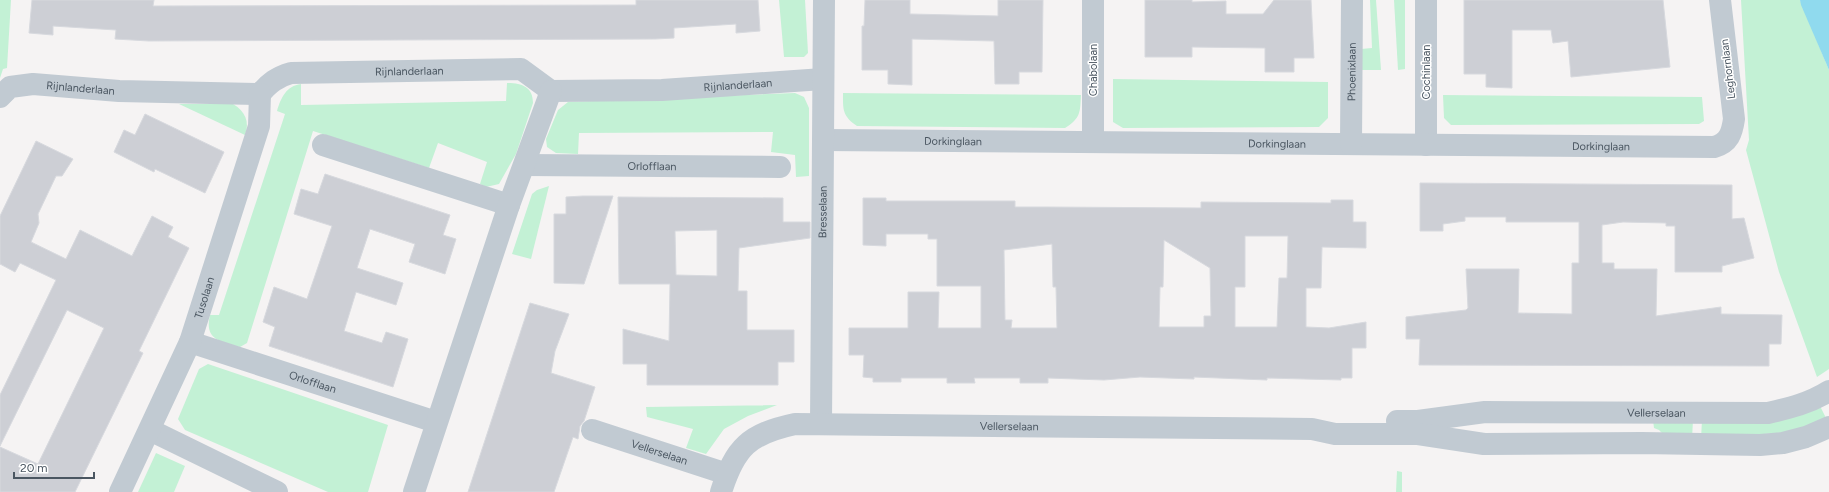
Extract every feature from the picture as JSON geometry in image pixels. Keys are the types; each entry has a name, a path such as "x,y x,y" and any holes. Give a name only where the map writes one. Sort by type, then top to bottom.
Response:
{"street":[{"name":"Bresselaan","path":"821,424 824,0"},
{"name":"Chabolaan","path":"1093,0 1093,140"},
{"name":"Phoenixlaan","path":"1351,144 1352,0"},
{"name":"Cochinlaan","path":"1426,0 1426,145"},
{"name":"Leghornlaan","path":"1720,0 1734,119 1729,138"},
{"name":"Rijnlanderlaan","path":"0,97 10,87 33,84 141,92 260,94 269,84 280,77 291,73 522,69 551,91 662,90 823,79"},
{"path":"414,492 509,205 551,91"},
{"name":"Tusolaan","path":"120,492 190,342 259,126 260,94"},
{"name":"Dorkinglaan","path":"823,140 1093,140 1426,145 1714,147 1721,145 1729,138"},
{"path":"323,145 509,205"},
{"name":"Orlofflaan","path":"525,164 780,167"},
{"name":"Orlofflaan","path":"190,342 436,422"},
{"name":"Vellerselaan","path":"1312,429 1334,423 1418,421 1480,413 1768,413 1795,407 1829,391"},
{"path":"1480,413 1471,418 1467,428 1470,437 1480,444"},
{"name":"Vellerselaan","path":"592,430 724,483 737,453 755,437 772,429 795,424 1312,429 1335,434 1418,434 1480,444 1642,443 1760,445 1783,443 1806,437 1829,427"},
{"path":"150,430 277,492"}],"green space":[{"path":"0,0 11,0 7,68 3,69 0,78"},
{"path":"779,0 805,0 808,53 804,57 784,57"},
{"path":"1370,0 1376,0 1381,70 1361,70 1361,49 1372,48"},
{"path":"1394,0 1405,0 1405,69 1398,70"},
{"path":"1741,0 1800,0 1829,70 1829,369 1817,377 1779,272 1746,150 1749,140"},
{"path":"1113,79 1328,82 1328,118 1319,127 1123,128 1113,122"},
{"path":"507,83 526,87 531,93 533,103 516,154 499,184 486,187 480,184 487,162 438,143 429,168 313,131 247,343 240,347 220,341 212,335 209,330 210,315 219,315 285,114 277,111 282,97 291,87 301,84 301,105 506,101"},
{"path":"795,93 804,97 809,108 809,176 796,177 795,155 771,152 773,132 579,133 578,154 556,153 547,147 546,139 558,110 568,102"},
{"path":"843,93 1081,95 1079,114 1074,121 1065,128 857,126 848,119 844,112"},
{"path":"1443,95 1702,97 1704,121 1699,124 1451,125 1444,118"},
{"path":"179,104 233,104 241,110 247,121 245,135"},
{"path":"549,186 531,259 512,254 532,194 537,190"},
{"path":"208,364 388,425 368,492 328,492 185,430 178,419 199,369"},
{"path":"1819,404 1827,420 1804,431 1701,439 1702,420"},
{"path":"777,405 748,416 724,429 706,454 686,448 693,429 647,417 646,407"},
{"path":"1653,420 1693,420 1692,439 1668,439 1659,430 1654,428"},
{"path":"156,453 185,466 174,492 138,492"},
{"path":"1397,471 1402,472 1402,492 1396,492"}],"water":[{"path":"1800,0 1829,0 1829,70 1801,5"}],"building":[{"path":"32,0 154,0 153,6 636,5 636,0 758,0 760,31 736,33 736,24 674,28 674,38 655,39 149,41 115,39 116,30 53,26 53,35 29,33"},
{"path":"865,0 910,0 910,14 998,16 998,0 1043,0 1042,72 1019,72 1019,84 995,84 994,41 912,39 912,85 888,84 888,70 862,70 862,26 864,26"},
{"path":"1145,0 1192,0 1192,2 1226,1 1226,14 1263,14 1274,0 1311,0 1314,58 1294,58 1294,72 1265,72 1265,48 1192,47 1192,57 1145,57"},
{"path":"1464,0 1663,0 1670,67 1571,77 1568,41 1553,43 1551,30 1512,30 1512,88 1486,87 1486,74 1464,74"},
{"path":"145,114 224,152 205,193 155,169 154,172 114,152 124,130 135,135"},
{"path":"36,141 73,159 62,176 56,176 38,214 39,223 31,242 66,259 80,230 132,256 152,216 173,227 168,237 189,248 139,351 143,353 75,492 0,492 0,447 38,464 104,328 67,310 0,446 0,395 56,280 20,263 15,272 0,264 0,216"},
{"path":"325,174 450,215 443,235 456,239 445,274 409,262 415,244 370,229 357,268 403,283 396,305 356,292 344,331 382,343 386,332 408,339 393,387 269,346 275,327 263,322 274,287 307,299 332,226 294,214 301,189 318,194"},
{"path":"1420,183 1732,185 1732,219 1744,218 1754,258 1722,266 1722,272 1675,272 1675,226 1666,226 1666,223 1623,222 1602,225 1602,263 1614,263 1614,269 1657,269 1656,316 1721,307 1721,314 1782,315 1781,344 1769,344 1769,366 1419,365 1420,339 1406,339 1406,317 1466,310 1468,308 1466,269 1519,269 1518,313 1572,314 1572,263 1579,263 1579,222 1506,222 1506,217 1465,217 1465,221 1443,224 1443,231 1420,231"},
{"path":"613,196 584,284 554,283 554,214 566,214 566,197"},
{"path":"618,197 783,198 783,222 810,222 810,238 739,248 738,291 747,291 747,330 794,330 794,362 778,362 778,385 647,385 647,364 623,364 623,329 669,341 670,284 619,284","holes":["717,230 717,276 676,275 675,231"]},
{"path":"863,198 886,198 886,201 1015,201 1015,207 1201,208 1201,202 1331,203 1331,200 1353,200 1353,222 1366,222 1366,248 1322,247 1321,288 1306,288 1306,327 1329,328 1366,322 1366,348 1352,348 1352,378 1341,378 1341,380 1140,377 1104,380 1048,378 1048,383 1020,383 1020,378 974,378 975,383 947,383 947,378 901,378 901,382 873,382 873,378 863,377 864,355 849,355 849,328 908,328 908,292 939,292 938,328 981,328 981,286 937,286 937,239 928,239 928,234 886,234 886,246 863,245","holes":["1245,236 1288,236 1287,278 1279,278 1277,327 1235,327 1235,287 1245,287","1164,240 1210,268 1211,316 1204,316 1204,327 1159,327 1160,287 1163,287","1052,244 1053,287 1056,287 1057,328 1011,328 1012,320 1005,320 1004,250"]},
{"path":"530,303 569,314 555,351 551,373 595,387 584,421 580,426 578,439 573,437 554,492 468,492"}]}
